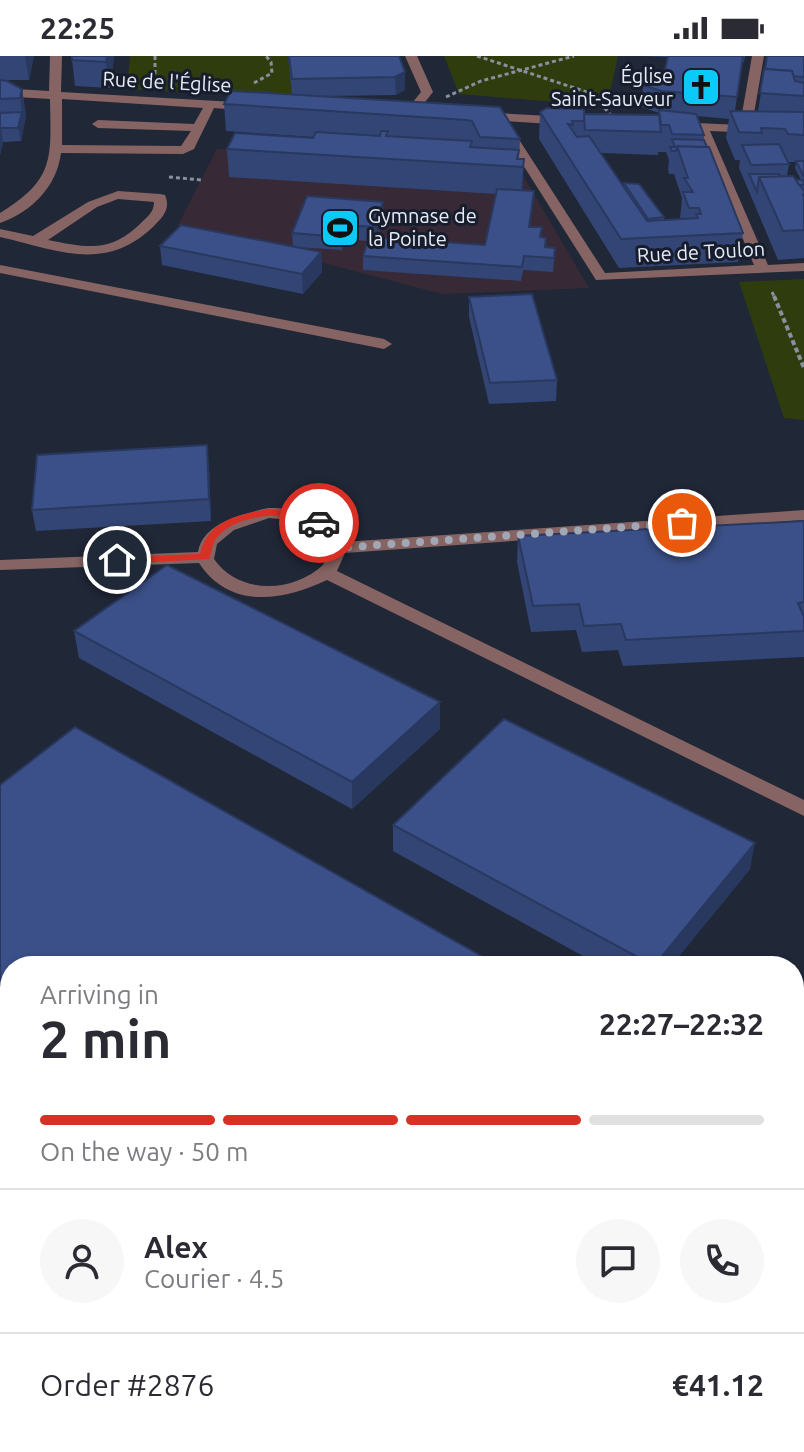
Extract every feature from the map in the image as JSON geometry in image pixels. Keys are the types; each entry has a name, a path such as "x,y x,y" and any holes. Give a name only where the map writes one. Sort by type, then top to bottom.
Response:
{"street":[{"path":"0,219 43,188 53,169 56,56"},
{"path":"410,113 427,92 411,56"},
{"path":"745,130 758,56"},
{"name":"Rue de l'Église","path":"0,92 272,108"},
{"path":"54,149 183,150 190,146 210,105"},
{"path":"395,113 424,114"},
{"path":"468,116 615,123"},
{"name":"Rue de Toulon","path":"498,117 601,277 804,267"},
{"path":"98,124 198,128"},
{"path":"664,126 804,131"},
{"path":"702,127 763,269"},
{"path":"0,233 37,240 104,251 128,242 160,212 160,198 144,195 104,196 60,230 37,240"},
{"path":"0,202 25,203"},
{"path":"0,269 384,344"},
{"path":"268,513 290,514 320,523 332,534 337,548 336,559 327,573 310,584 265,593 242,590 223,582 210,571 205,557 209,541 220,529 237,519 268,513"},
{"path":"337,548 804,515"},
{"path":"0,565 205,557"},
{"path":"327,573 804,809"}],"path":[{"path":"477,56 593,94 613,114 615,123"},
{"path":"410,113 481,81 574,56"},
{"path":"771,289 804,368"}],"shaded area":[{"path":"217,149 518,167 589,288 442,294 178,225"}],"green space":[{"path":"130,56 288,56 293,97 127,89"},
{"path":"444,56 618,56 607,106 459,94"},
{"path":"804,279 804,420 784,418 739,282"}],"building":[{"path":"72,56 107,56 106,62 72,60"},
{"path":"289,56 399,56 405,72 395,77 292,79"},
{"name":"Église Saint-Sauveur","path":"668,56 743,56 737,97 661,91 643,85 662,84"},
{"path":"767,56 804,56 804,76 793,76 792,71 765,69"},
{"path":"764,69 792,71 795,81 804,83 804,96 760,93"},
{"path":"0,80 22,89 20,98 0,99"},
{"path":"231,91 500,107 520,139 480,137 472,121 466,120 224,104"},
{"path":"547,108 584,109 585,121 568,124 577,137 589,136 647,221 698,218 696,214 701,214 699,208 689,208 683,192 693,192 684,178 688,178 677,146 709,147 743,233 621,239 540,112"},
{"path":"659,110 696,114 704,135 672,134 669,125 661,125"},
{"path":"730,111 804,112 804,135 788,134 785,129 761,128 762,133 739,132"},
{"path":"22,112 18,128 1,128 0,132 0,113"},
{"path":"584,114 659,115 661,132 585,130"},
{"path":"381,131 388,131 386,136 472,141 470,147 519,150 517,159 524,159 523,167 227,149 235,133 313,138 316,132 380,136"},
{"path":"672,139 704,140 707,147 677,146 676,151 672,151 670,147 675,147"},
{"path":"779,144 789,164 751,165 742,145"},
{"path":"796,161 804,161 804,177"},
{"path":"749,174 779,174 780,177 759,177 757,192"},
{"path":"793,176 804,191 804,230 783,231 759,177"},
{"path":"624,183 639,184 664,217 648,219"},
{"path":"497,189 534,191 529,227 542,227 540,237 546,238 545,247 555,248 554,258 524,256 522,267 363,256 369,237 485,245"},
{"path":"307,196 383,202 375,227 345,225 341,237 292,233"},
{"path":"181,225 321,252 302,274 160,246"},
{"path":"532,294 557,380 490,383 469,297"},
{"path":"207,445 209,499 32,510 37,455"},
{"path":"804,521 804,602 798,603 804,617 804,631 626,640 621,624 584,626 579,604 533,606 518,536"},
{"path":"167,565 440,702 352,782 74,631"},
{"path":"504,719 755,843 662,956 635,956 393,825"},
{"path":"75,727 481,956 0,956 0,785"}],"way so far":[{"path":"319,523 332,534 337,548 682,523"}],"place":[{"name":"Église Saint-Sauveur","path":"701,87"},
{"name":"Gymnase de la Pointe","path":"340,228"}],"route":[{"path":"117,560 205,557 209,541 220,529 237,519 268,513 290,514 319,523"}]}
